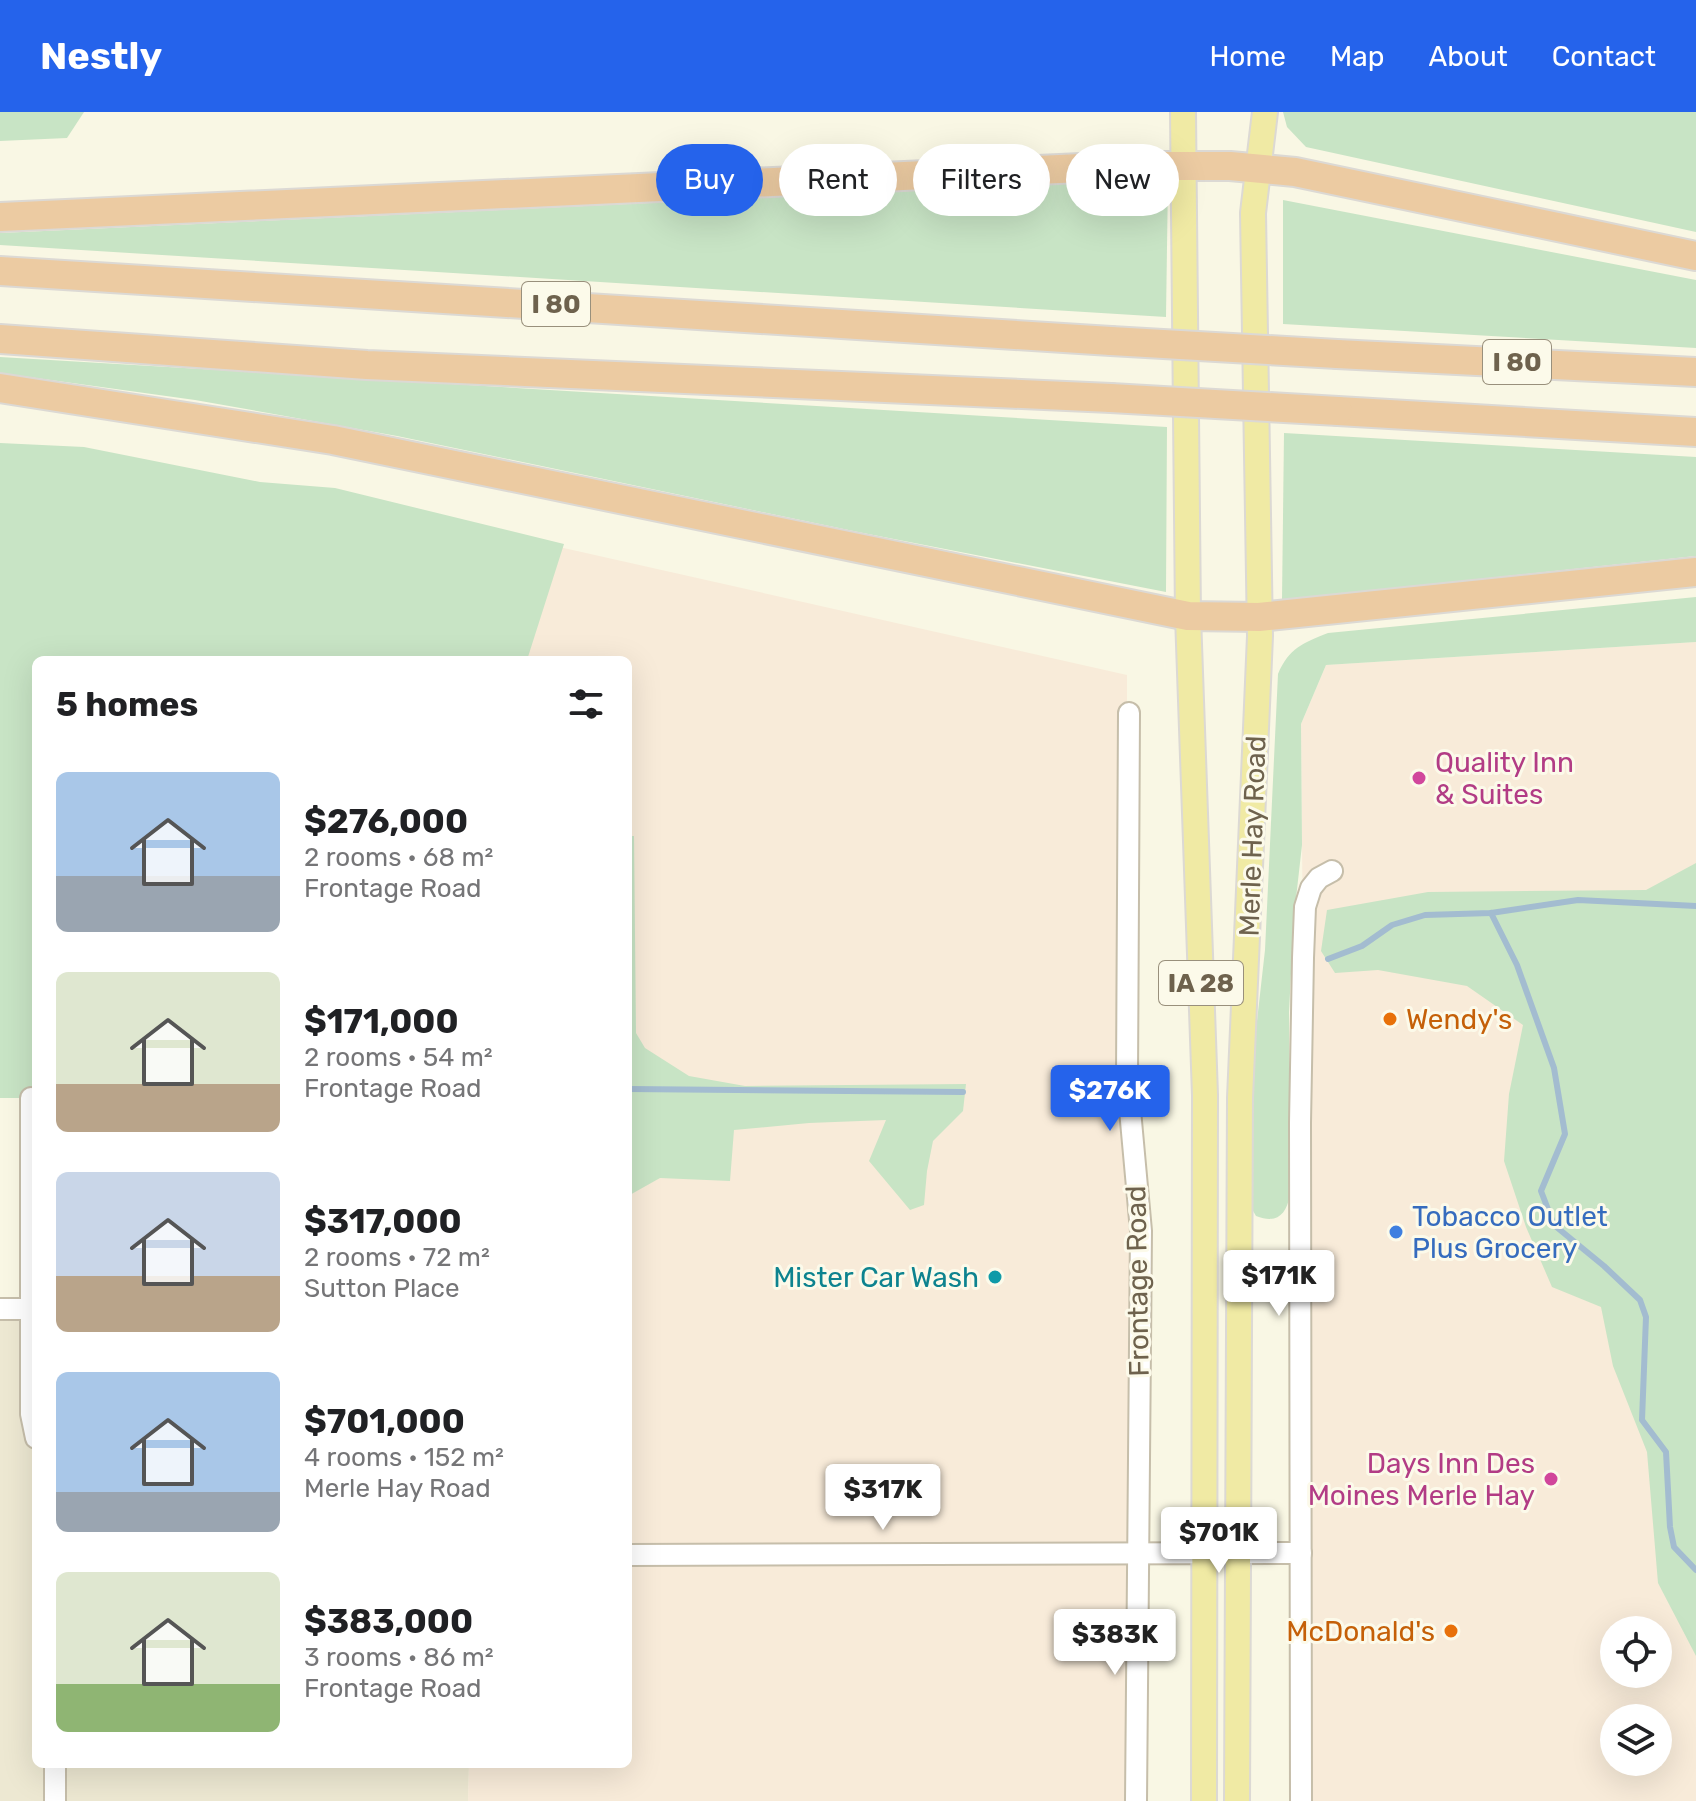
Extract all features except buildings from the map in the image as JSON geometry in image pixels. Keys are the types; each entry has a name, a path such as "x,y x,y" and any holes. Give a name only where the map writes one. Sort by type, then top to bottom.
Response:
{"highway":[{"path":"0,217 896,175 1184,165 1295,172 1696,256"},
{"name":"I 80","path":"0,271 1111,341 1696,372"},
{"name":"I 80","path":"0,339 367,365 1111,398 1696,432"},
{"path":"0,388 333,440 1188,616 1259,617 1696,572"}],"main road":[{"name":"Merle Hay Road","path":"1183,112 1188,616 1205,1095 1204,1801"},
{"name":"Merle Hay Road","path":"1237,1801 1240,1098 1259,617 1253,213 1265,112"}],"street":[{"name":"Frontage Road","path":"1129,713 1127,1077 1141,1231 1136,1801"},
{"path":"1301,1801 1300,1123 1303,945 1305,907 1311,888 1319,878 1332,871"},
{"path":"31,1098 32,1419"},
{"path":"0,1309 30,1309"},
{"path":"632,1555 1301,1553"},
{"path":"55,1768 55,1801"}],"shaded area":[{"path":"360,502 1127,675 1127,1077 1141,1231 1136,1801 468,1801 469,1768 632,1768 632,656 359,656"},
{"path":"1696,642 1696,1801 1301,1801 1301,724 1326,665"},
{"path":"32,1251 32,1768 469,1768 468,1801 0,1801 0,1309 29,1309"}],"green space":[{"path":"0,112 84,112 67,138 0,141"},
{"path":"1283,112 1696,112 1696,232 1306,147 1287,127"},
{"path":"1050,184 1066,184 1066,216 1167,216 1166,317 0,245 0,233 656,203 656,216 763,216 763,198 779,197 779,216 897,216 897,192 913,191 913,216 1050,216"},
{"path":"1283,200 1696,280 1696,348 1283,324"},
{"path":"0,357 1167,427 1166,592 858,532 397,436 195,400 0,373"},
{"path":"1284,433 1696,457 1696,556 1282,600"},
{"path":"0,443 84,447 260,482 335,488 564,544 528,656 32,656 32,1113 31,1098 0,1098"},
{"path":"1696,597 1696,642 1326,665 1301,724 1302,845 1294,916 1289,1012 1290,1195 1286,1208 1279,1216 1270,1219 1256,1216 1249,1204 1250,1083 1265,950 1278,674 1287,658 1304,644 1328,633"},
{"path":"632,836 636,1033 645,1048 689,1076 745,1086 966,1084 963,1111 933,1141 924,1205 910,1210 869,1161 886,1120 734,1130 730,1181 660,1178 632,1194"},
{"path":"1696,863 1696,1656 1658,1583 1647,1452 1613,1366 1601,1307 1552,1287 1526,1227 1504,1161 1509,1094 1523,1025 1467,986 1378,970 1335,973 1321,951 1327,910 1428,892 1646,890"}],"waterway":[{"path":"1328,959 1362,946 1392,925 1425,915 1491,913 1578,900 1696,906"},
{"path":"1491,913 1517,965 1554,1068 1565,1134 1541,1191 1554,1225 1640,1300 1646,1317 1642,1420 1666,1452 1674,1547 1696,1570"},
{"path":"632,1089 963,1092"}],"place":[{"name":"Quality Inn & Suites","path":"1419,778"},
{"name":"Wendy's","path":"1390,1019"},
{"name":"Tobacco Outlet Plus Grocery","path":"1396,1232"},
{"name":"Mister Car Wash","path":"995,1277"},
{"name":"Days Inn Des Moines Merle Hay","path":"1551,1479"},
{"name":"McDonald's","path":"1451,1631"}]}
